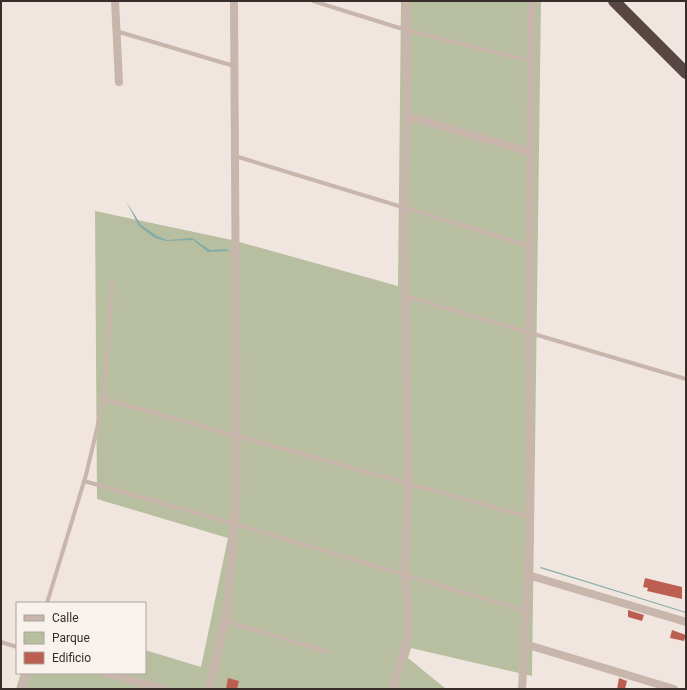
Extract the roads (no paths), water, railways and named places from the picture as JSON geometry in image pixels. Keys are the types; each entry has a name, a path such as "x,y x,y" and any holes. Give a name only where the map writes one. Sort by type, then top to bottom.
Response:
{"highway":[{"path":"614,1 686,73"}],"street":[{"path":"115,1 119,82"},
{"path":"209,689 225,621 237,489 234,1"},
{"path":"393,689 407,639 409,625 405,575 408,484 404,206 407,116 406,1"},
{"path":"522,689 530,517 529,334 532,1"},
{"path":"407,116 530,152"},
{"path":"528,576 686,622"},
{"path":"525,644 674,689"},
{"path":"22,689 27,674"},
{"path":"110,674 163,689"}],"lane":[{"path":"313,1 406,30 532,61"},
{"path":"116,31 234,66"},
{"path":"235,156 404,206 530,246"},
{"path":"47,602 84,481 104,399 112,282"},
{"path":"405,296 529,334 686,379"},
{"path":"104,399 530,517"},
{"path":"84,481 235,524 526,611"},
{"path":"225,621 328,652"},
{"path":"1,642 16,647"}],"water":[{"path":"126,201 141,225 157,236 167,240 192,238 210,250 225,249 230,251 208,252 193,240 166,241 155,238 139,226"},
{"path":"541,567 686,612 686,613 540,568"}]}
